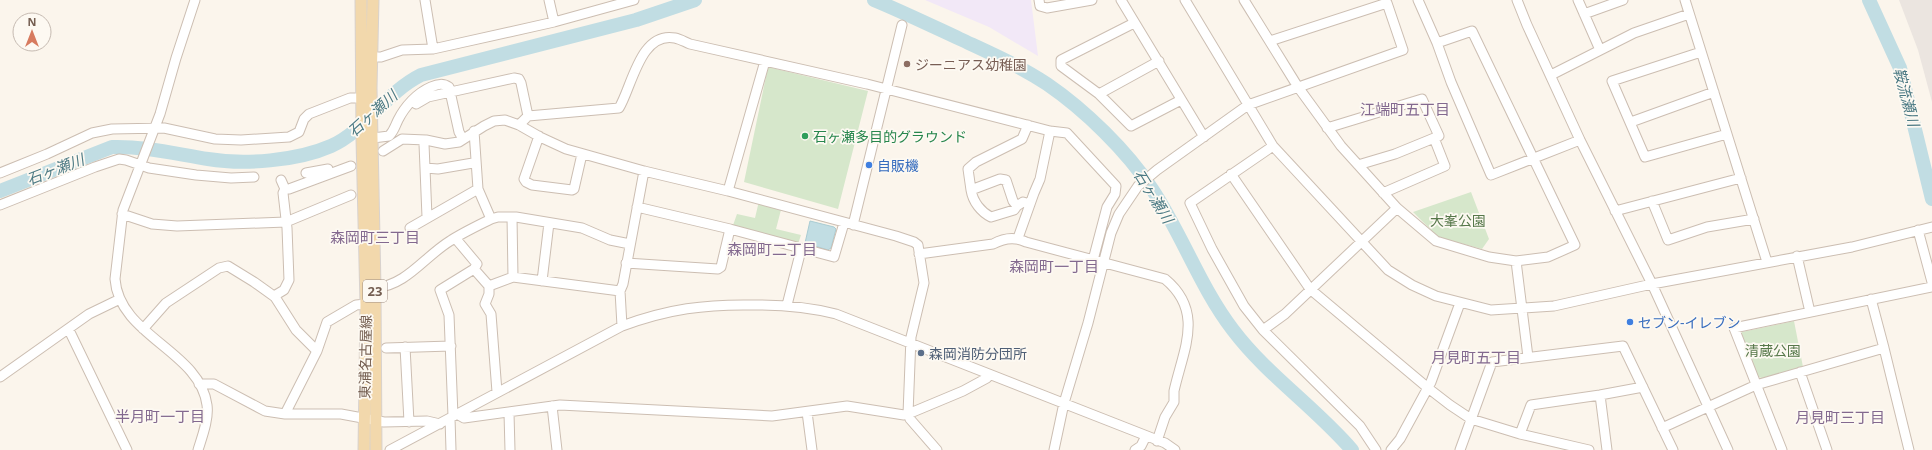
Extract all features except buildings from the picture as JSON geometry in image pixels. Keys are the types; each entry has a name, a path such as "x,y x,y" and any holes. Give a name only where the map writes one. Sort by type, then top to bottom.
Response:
{"main road":[{"name":"東浦名古屋線","path":"361,0 362,100 369,136 362,160 366,304 364,450"},
{"name":"東浦名古屋線","path":"373,0 369,136 375,288 376,450"}],"street":[{"path":"195,0 160,114 127,196 122,214 115,279 116,289 128,312 143,329 185,365 199,384 207,405 206,419 198,450"},
{"path":"424,0 433,49"},
{"path":"549,0 554,22"},
{"path":"372,57 381,57 402,50 433,49 554,22 634,0"},
{"path":"1039,0 1040,6 1047,8 1092,0"},
{"path":"1121,0 1204,137"},
{"path":"1185,0 1273,146 1388,270 1412,285 1436,296 1491,310 1554,306 1652,284 1852,247 1932,227"},
{"path":"1244,0 1298,87 1327,128 1397,208 1436,241 1489,256 1516,261 1548,256 1575,246 1472,31 1437,43"},
{"path":"1418,0 1437,43 1450,82 1491,175 1580,140"},
{"path":"1517,0 1580,140 1652,284 1707,408 1728,450"},
{"path":"1578,0 1600,50"},
{"path":"1584,14 1623,0"},
{"path":"1685,0 1767,262"},
{"path":"1057,448 1064,403 1111,234 1119,214 1133,191 1157,170 1248,105 1403,50 1386,3 1270,41"},
{"path":"1551,75 1634,33 1689,14"},
{"path":"1134,23 1061,60 1061,66 1099,94 1131,126 1181,100"},
{"path":"637,207 730,229 801,250 834,257 849,224 887,89 902,25"},
{"path":"519,125 528,116 619,108 626,97 640,59 652,44 663,38 676,38 690,44 887,89 1050,131 1066,133 1116,186 1115,194 1107,207 1093,260"},
{"path":"1701,52 1612,81 1645,156 1727,134"},
{"path":"728,191 765,61"},
{"path":"1099,94 1159,61"},
{"path":"416,104 428,97 514,78 519,79 528,116"},
{"path":"369,136 384,138 392,133 403,111 420,93 441,84 448,86 459,132 463,139"},
{"path":"1631,122 1714,92"},
{"path":"0,173 54,151 92,133 112,129 134,127 153,129 164,128 215,139 241,140 289,138 299,132 304,119 309,114 350,98 362,100"},
{"path":"1327,128 1422,99 1439,136 1395,154 1358,165"},
{"path":"383,151 401,140 426,140 445,144 458,142 474,131 494,121 504,120 519,125 566,149 582,154 644,171 728,191 914,242 918,245 924,283 910,344 908,414 910,419 937,450"},
{"path":"1028,125 1022,139 970,166 968,169 974,200 983,213 991,217 1014,210 1016,206 1023,202 1030,204"},
{"path":"474,131 478,189 491,219"},
{"path":"1018,238 1040,179 1050,131"},
{"path":"539,136 524,179 532,185 574,189 582,154"},
{"path":"1383,193 1445,166 1434,138"},
{"path":"426,140 424,144 427,217"},
{"path":"1273,146 1190,203 1212,249 1244,306 1263,330 1360,426 1376,450"},
{"path":"0,205 113,161 126,160 140,163 149,168 217,178 254,177"},
{"path":"306,173 328,169 350,161 362,160"},
{"path":"425,168 438,168 473,163 476,160"},
{"path":"285,189 351,166"},
{"path":"622,326 620,291 644,171"},
{"path":"1232,174 1310,289 1428,388 1471,419 1520,434 1589,450"},
{"path":"1615,211 1741,178"},
{"path":"971,190 1000,179 1006,180 1016,206"},
{"path":"274,296 284,290 288,280 286,222 283,193 285,189 281,180"},
{"path":"410,228 478,189"},
{"path":"122,214 152,224 177,226 286,222 351,195"},
{"path":"1652,201 1668,240 1706,227 1754,219"},
{"path":"1263,330 1285,314 1397,208"},
{"path":"375,288 385,287 408,275 450,240 456,239 491,219 512,217 582,228 610,240 630,244"},
{"path":"512,217 513,277"},
{"path":"542,281 550,223"},
{"path":"626,262 718,269 721,267 730,229"},
{"path":"1918,230 1932,282"},
{"path":"919,254 993,244 998,241 1018,238 1026,242 1165,279 1175,288 1184,304 1189,317 1189,331 1174,392 1174,402 1165,417 1157,441"},
{"path":"451,450 454,416 449,315 440,290 474,269 477,264 456,239"},
{"path":"787,305 801,250"},
{"path":"1798,256 1810,312"},
{"path":"1516,261 1528,357"},
{"path":"143,329 166,303 223,266 228,266 274,296 296,330 317,351"},
{"path":"474,269 489,286 489,294 485,304 491,314 497,392"},
{"path":"489,286 513,277 620,291"},
{"path":"1782,450 1734,328 1932,287"},
{"path":"0,377 89,314 120,299"},
{"path":"1871,299 1909,450"},
{"path":"1391,450 1400,439 1428,388 1460,303"},
{"path":"285,414 317,351 327,322 356,305 366,304"},
{"path":"390,450 622,326 650,315 683,308 721,304 787,305 818,309 836,314 1064,403 1165,444 1174,450"},
{"path":"68,330 127,450"},
{"path":"386,348 450,346"},
{"path":"1460,450 1492,362 1623,346 1673,450"},
{"path":"405,348 409,422"},
{"path":"1662,428 1756,385 1884,348"},
{"path":"1800,372 1827,450"},
{"path":"454,416 464,418 560,405 772,416 847,406 904,415 963,391 987,378 989,374"},
{"path":"199,384 214,384 264,411 285,414 341,414 375,420 409,422 427,421 440,424"},
{"path":"1520,434 1531,405 1643,387"},
{"path":"1600,395 1607,450"},
{"path":"552,406 557,450"},
{"path":"807,412 812,450"},
{"path":"509,413 510,450"},
{"path":"1136,450 1141,446 1146,436"}],"shaded area":[{"path":"925,0 1031,0 1038,56 989,27"},
{"path":"1899,0 1932,0 1932,102 1918,50"}],"green space":[{"name":"石ヶ瀬多目的グラウンド","path":"768,67 868,91 838,209 744,182"},
{"name":"大峯公園","path":"1471,192 1489,239 1482,249 1438,237 1413,212"},
{"path":"759,201 782,206 776,229 801,235 798,244 732,228 737,214 755,218"},
{"name":"清蔵公園","path":"1794,321 1803,367 1762,378 1758,377 1740,335 1742,332"}],"water":[{"path":"810,221 834,227 836,229 831,248 828,250 805,243"}],"waterway":[{"name":"石ヶ瀬川","path":"0,191 112,147 148,149 208,159 238,162 287,158 317,151 331,146 354,131 386,101 408,83 421,75 636,20 695,0"},
{"name":"石ヶ瀬川","path":"874,0 982,49 1026,71 1061,94 1104,132 1130,160 1152,189 1173,224 1211,296 1233,330 1261,362 1323,419 1352,450"},
{"name":"鞍流瀬川","path":"1869,0 1900,68 1932,199"}],"place":[{"name":"ジーニアス幼稚園","path":"907,64"},
{"name":"石ヶ瀬多目的グラウンド","path":"805,136"},
{"name":"自販機","path":"869,165"},
{"name":"セブン-イレブン","path":"1630,322"},
{"name":"森岡消防分団所","path":"921,353"}],"district":[{"name":"江端町五丁目","path":"1405,109"},
{"name":"森岡町三丁目","path":"375,237"},
{"name":"森岡町二丁目","path":"772,249"},
{"name":"森岡町一丁目","path":"1054,266"},
{"name":"月見町五丁目","path":"1476,357"},
{"name":"半月町一丁目","path":"160,416"},
{"name":"月見町三丁目","path":"1840,417"}]}
